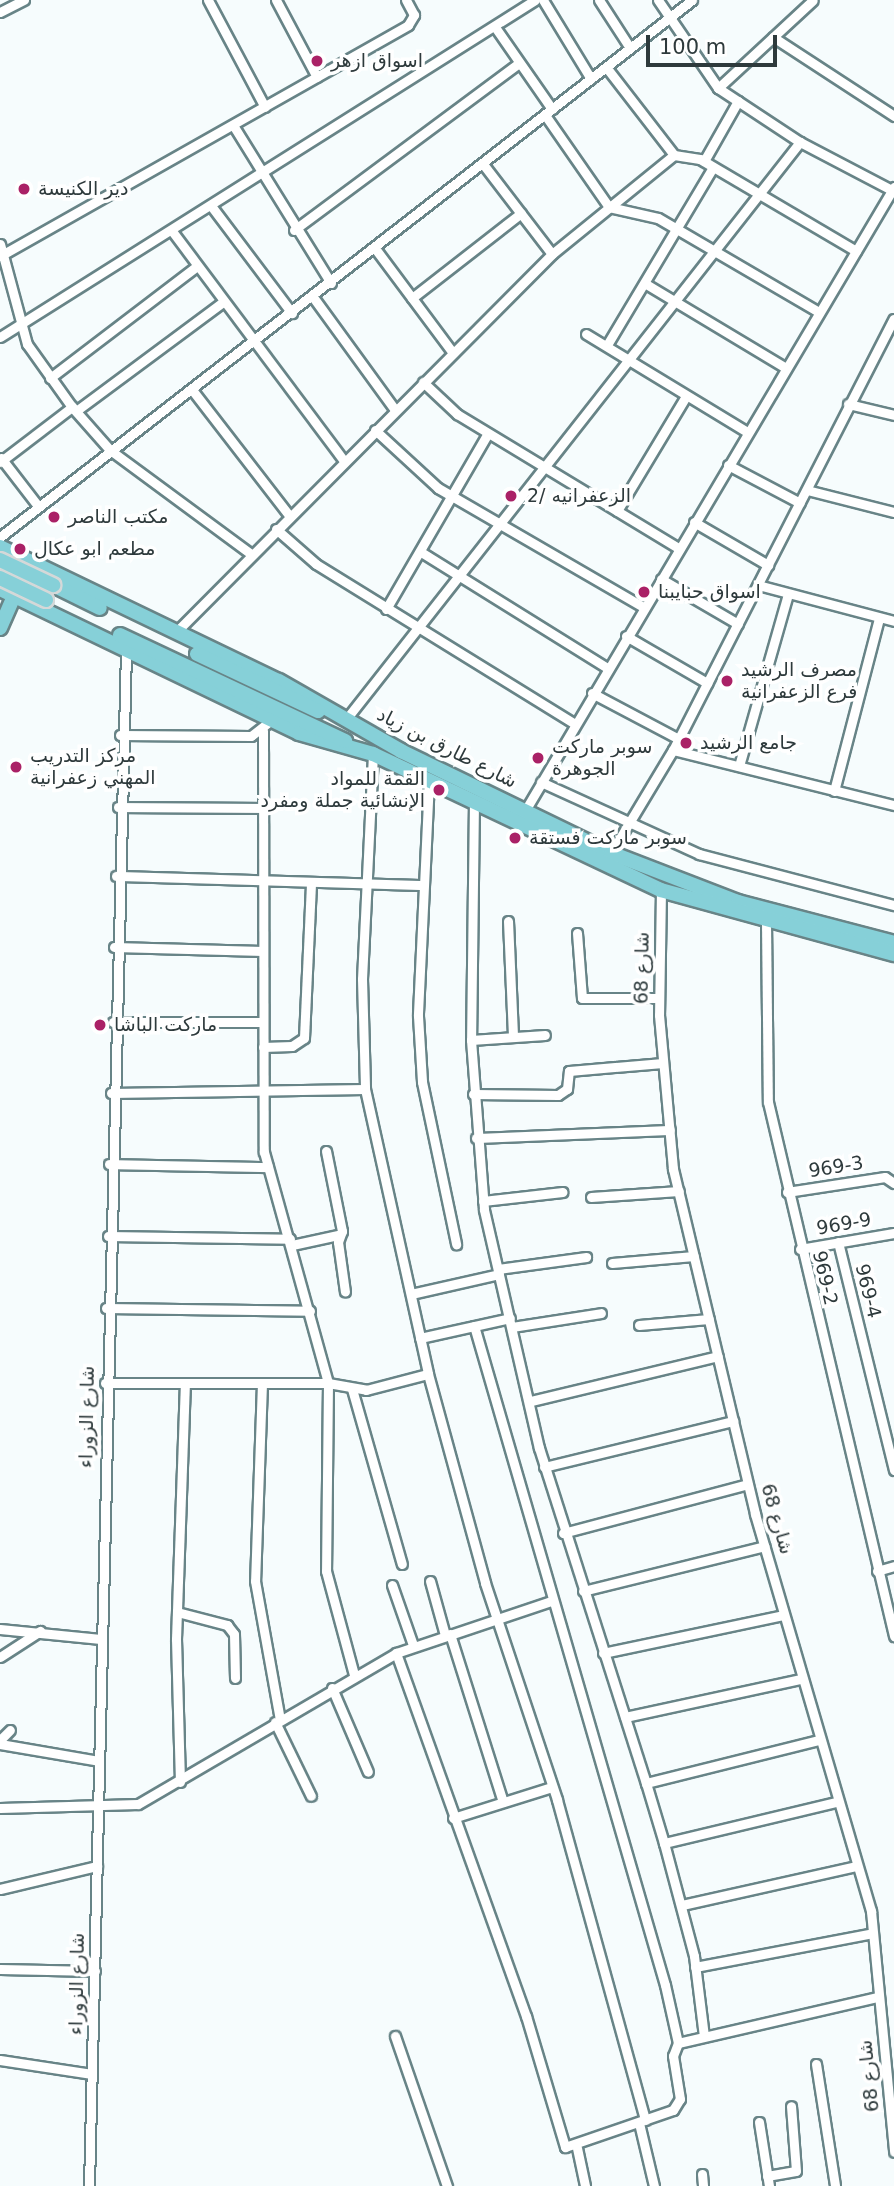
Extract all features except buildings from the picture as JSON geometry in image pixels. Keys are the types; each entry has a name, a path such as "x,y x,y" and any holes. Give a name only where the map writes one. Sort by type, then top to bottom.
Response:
{"main road":[{"name":"شارع طارق بن زياد","path":"0,547 347,718 401,751 526,809 611,853 738,902 894,943"},
{"path":"0,628 4,592 25,559"},
{"path":"0,560 401,751"},
{"name":"شارع طارق بن زياد","path":"4,592 126,648 268,725 373,754 662,890 766,922 894,954"},
{"path":"4,592 46,600 373,754"}],"street":[{"path":"0,12 24,0"},
{"path":"208,0 265,107"},
{"path":"276,0 317,77"},
{"path":"251,554 110,450 74,409 30,350 2,251 233,125 411,22 406,0"},
{"path":"0,337 260,178 535,0"},
{"path":"543,0 591,79"},
{"path":"599,0 630,48"},
{"path":"526,809 625,636 893,189 800,142 718,88 658,0"},
{"path":"0,537 110,450 193,391 692,0"},
{"path":"718,88 813,0"},
{"path":"495,27 610,207 679,229 819,312"},
{"path":"773,37 894,116"},
{"path":"295,230 520,63"},
{"path":"606,67 674,155 704,162 759,198 856,251"},
{"path":"704,162 738,101"},
{"path":"233,125 260,178 331,283"},
{"path":"347,718 463,577 717,253 800,142"},
{"path":"174,635 289,515 552,254 674,155"},
{"path":"482,164 552,254"},
{"path":"607,345 679,229 713,167"},
{"path":"212,207 292,313"},
{"path":"412,298 521,213"},
{"path":"172,231 344,461"},
{"path":"374,247 453,353"},
{"path":"50,379 197,266"},
{"path":"646,284 786,368"},
{"path":"313,297 395,410"},
{"path":"38,506 1,460 223,301"},
{"path":"611,853 679,739 807,490 848,404 889,338 894,318"},
{"path":"586,334 747,432"},
{"path":"423,382 488,433 678,548"},
{"path":"193,391 289,515"},
{"path":"617,511 686,396"},
{"path":"848,404 894,415"},
{"path":"375,430 416,471 453,496 643,607"},
{"path":"386,610 488,433"},
{"path":"728,465 800,503"},
{"path":"807,490 894,512"},
{"path":"694,522 768,565"},
{"path":"276,529 316,565 575,724"},
{"path":"421,552 607,668"},
{"path":"661,579 738,624"},
{"path":"758,585 894,621"},
{"path":"739,766 788,594"},
{"path":"834,791 879,618"},
{"path":"625,636 707,683"},
{"name":"شارع الزوراء","path":"89,2186 99,1808 107,1236 120,734 126,648"},
{"path":"592,693 679,739"},
{"path":"120,734 268,725 262,808 263,1095 268,1167 291,1242 328,1384 326,1572 354,1675"},
{"path":"673,750 894,805"},
{"path":"373,754 367,884 365,1089 428,1374 497,1619 552,1787 642,2122 654,2186"},
{"path":"429,780 418,1016 422,1082 456,1244"},
{"path":"541,782 699,854 894,905"},
{"path":"474,801 471,1040 476,1138 483,1201 544,1467 563,1533 646,1783 682,1905 705,2036"},
{"path":"118,807 262,808"},
{"path":"116,876 423,885"},
{"path":"263,1047 292,1046 304,1038 311,882"},
{"name":"شارع 68","path":"662,890 659,998 663,1063 678,1191 748,1485 873,1933 894,2152"},
{"path":"508,920 513,1037"},
{"name":"969-2","path":"766,922 766,1090 800,1249 877,1571 892,1617 894,1636"},
{"path":"577,933 582,998 659,998"},
{"path":"114,947 263,951"},
{"path":"113,1022 263,1023"},
{"path":"471,1040 545,1035"},
{"path":"473,1094 558,1095 566,1089 569,1071 663,1063"},
{"path":"111,1093 263,1095 365,1089"},
{"path":"476,1138 670,1130"},
{"path":"326,1151 345,1292"},
{"path":"109,1164 268,1167"},
{"name":"969-3","path":"787,1192 892,1181"},
{"path":"591,1197 678,1191"},
{"path":"483,1201 562,1192"},
{"name":"969-9","path":"800,1249 894,1233"},
{"path":"107,1236 291,1242 338,1235"},
{"name":"969-4","path":"838,1242 894,1470"},
{"path":"612,1263 694,1256"},
{"path":"411,1294 499,1271 586,1257"},
{"path":"106,1308 310,1311"},
{"path":"420,1338 474,1326 601,1313"},
{"path":"639,1325 709,1319"},
{"path":"396,1653 526,2016 565,2147 577,2147 677,2106 673,2056 678,2043 626,1838 551,1601 474,1326"},
{"path":"531,1401 718,1356"},
{"path":"105,1383 328,1384 352,1389 428,1374"},
{"path":"180,1782 176,1639 181,1613 185,1383"},
{"path":"262,1383 255,1568 278,1721 311,1796"},
{"path":"352,1389 402,1564"},
{"path":"544,1467 733,1421"},
{"path":"563,1533 748,1485"},
{"path":"583,1591 765,1546"},
{"path":"877,1571 894,1566"},
{"path":"430,1581 503,1802"},
{"path":"393,1585 413,1645"},
{"path":"0,1808 99,1808 138,1804 180,1782 354,1675 396,1653 413,1645 551,1601"},
{"path":"181,1613 228,1625 234,1634 235,1678"},
{"path":"604,1653 784,1615"},
{"path":"0,1629 41,1630 101,1639"},
{"path":"0,1657 41,1630"},
{"path":"625,1717 801,1679"},
{"path":"332,1688 368,1772"},
{"path":"10,1730 0,1742 99,1760"},
{"path":"646,1783 818,1740"},
{"path":"453,1818 552,1787"},
{"path":"664,1843 836,1802"},
{"path":"0,1889 97,1866"},
{"path":"682,1905 856,1866"},
{"path":"695,1968 873,1933"},
{"path":"0,1969 95,1971"},
{"path":"678,2043 878,1997"},
{"path":"395,2036 447,2186"},
{"path":"0,2060 92,2074"},
{"path":"816,2064 835,2186"},
{"path":"759,2122 768,2181 796,2171 791,2106"},
{"path":"577,2147 585,2186"},
{"path":"702,2174 703,2186"}],"place":[{"name":"اسواق ازهر","path":"317,61"},
{"name":"دير الكنيسة","path":"24,189"},
{"name":"الزعفرانيه /2","path":"511,496"},
{"name":"مكتب الناصر","path":"54,517"},
{"name":"مطعم ابو عكال","path":"20,549"},
{"name":"اسواق حبايبنا","path":"644,592"},
{"name":"مصرف الرشيد فرع الزعفرانية","path":"727,681"},
{"name":"جامع الرشيد","path":"686,743"},
{"name":"سوبر ماركت الجوهرة","path":"538,758"},
{"name":"مركز التدريب المهني زعفرانية","path":"16,767"},
{"name":"القمة للمواد الإنشائية جملة ومفرد","path":"439,790"},
{"name":"سوبر ماركت فستقة","path":"515,838"},
{"name":"ماركت الباشا","path":"100,1025"}]}
